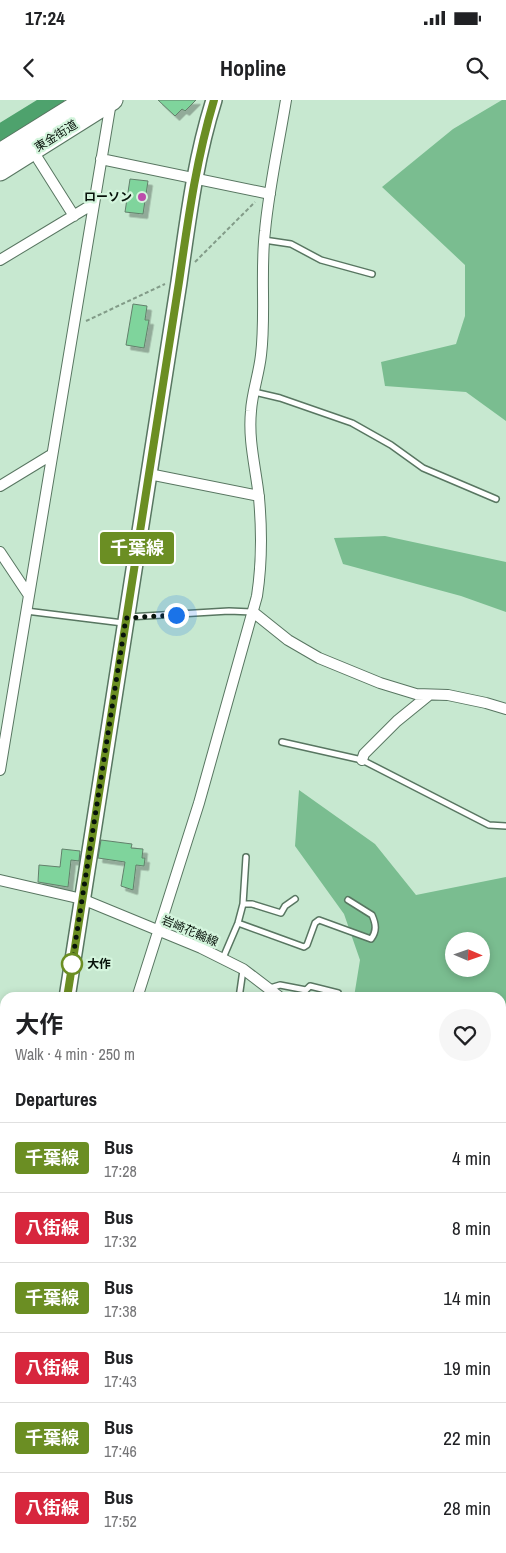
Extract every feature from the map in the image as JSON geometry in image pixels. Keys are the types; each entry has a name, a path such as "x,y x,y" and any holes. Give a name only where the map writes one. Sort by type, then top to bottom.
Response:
{"highway":[{"name":"東金街道","path":"0,153 85,100"},
{"name":"東金街道","path":"0,171 112,100"}],"street":[{"path":"0,770 72,328 112,100"},
{"path":"69,992 194,177 201,143 214,100"},
{"path":"139,992 199,803 257,596 261,568 262,537 259,496 251,452 250,412 261,357 265,316 264,240 286,100"},
{"path":"38,159 74,216"},
{"path":"101,159 270,194"},
{"path":"0,260 93,204"},
{"path":"0,486 51,455"},
{"path":"149,474 259,496"},
{"path":"0,552 28,594"},
{"path":"253,612 288,640 319,658 380,683 416,694 448,695 506,709"},
{"path":"362,760 364,754 397,721 429,694"},
{"name":"岩崎花輪線","path":"0,880 82,899 223,958 243,969 272,992"}],"lane":[{"path":"264,240 291,244 321,260 372,274"},
{"path":"254,392 280,398 352,423 391,445 423,468 496,499"},
{"path":"26,611 126,620 229,611 253,612"},
{"path":"282,742 362,760 488,825 506,826"},
{"path":"223,958 238,923 243,904 246,857"},
{"path":"243,904 252,904 281,913 285,906 295,899"},
{"path":"238,923 304,947 307,945 315,923 319,920 371,939 375,934 376,928 372,915 348,900"},
{"path":"240,992 243,969"},
{"path":"276,992 280,985 306,990 310,986 334,992"}],"path":[{"path":"72,328 180,276 258,200 270,194"}],"green space":[{"path":"502,100 506,100 506,421 466,392 385,386 381,362 456,344 465,316 465,265 382,187 453,129"},
{"path":"385,536 506,562 506,612 461,596 343,564 334,538"},
{"path":"299,790 375,844 416,895 506,877 506,992 355,992 360,960 344,914 295,846"}],"building":[{"path":"158,100 196,100 185,111 182,109 175,116"},
{"path":"130,179 148,181 143,214 125,212"},
{"path":"133,304 147,306 145,320 149,320 144,348 126,345"},
{"path":"101,840 132,844 131,848 143,849 142,858 145,858 144,866 136,865 133,890 121,886 125,862 98,858"},
{"path":"62,849 80,851 79,861 71,860 68,887 38,882 39,865 60,867"}],"waterway":[{"path":"0,134 55,100"}],"bus line":[{"name":"千葉線","path":"68,992 194,177 201,143 214,100"}],"place":[{"name":"ローソン","path":"142,197"},
{"name":"大作","path":"72,964"}],"route":[{"path":"72,964 126,618 176,615"}]}
